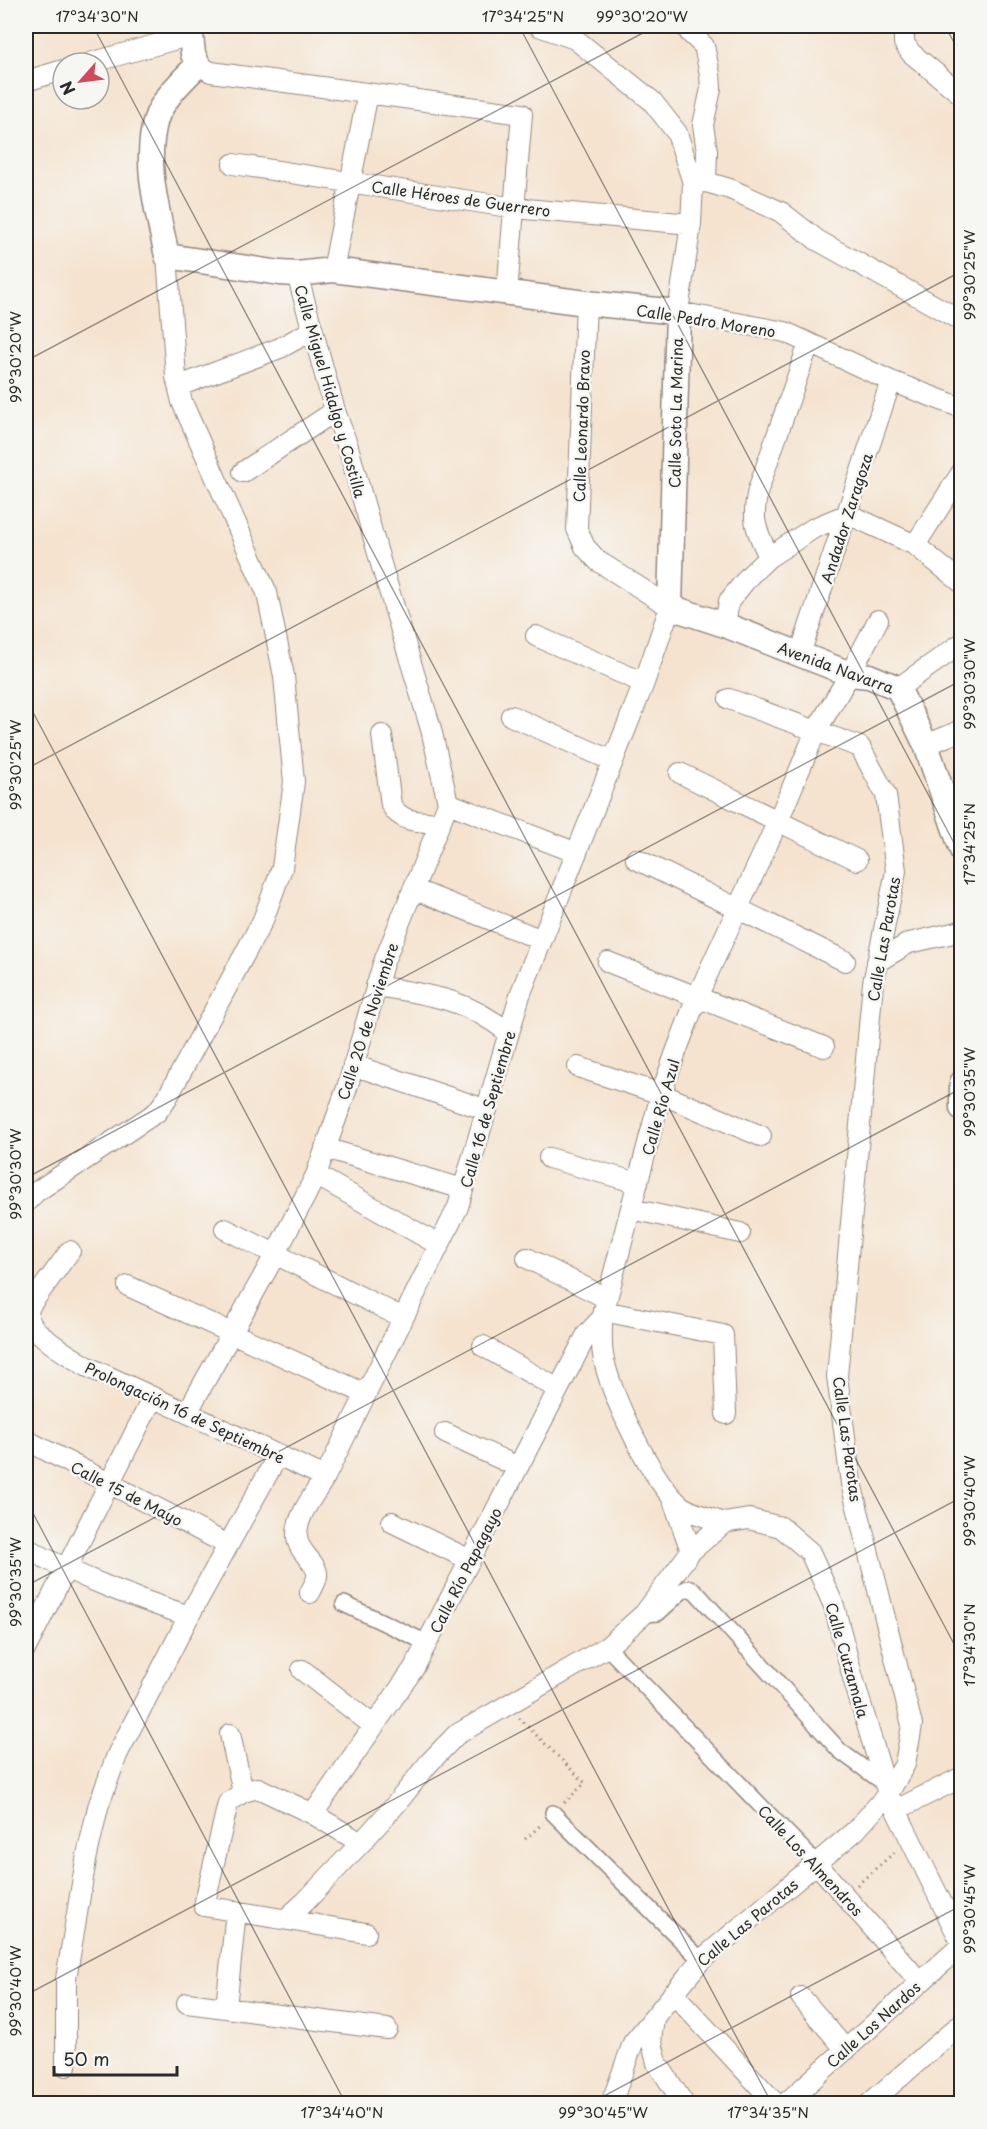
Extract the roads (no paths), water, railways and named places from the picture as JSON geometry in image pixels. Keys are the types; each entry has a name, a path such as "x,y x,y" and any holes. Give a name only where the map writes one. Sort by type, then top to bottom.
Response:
{"street":[{"path":"539,26 575,39 652,101 677,133 700,183 730,189 781,213 818,240 962,321"},
{"path":"910,26 904,32 904,43 911,53 962,95"},
{"path":"111,56 190,30 193,54 198,65 211,72 522,114 507,293"},
{"name":"Calle Soto La Marina","path":"670,607 678,312 691,224 707,151 703,125 711,89 704,46 690,33"},
{"path":"26,1202 36,1192 157,1112 168,1098 263,920 282,868 294,782 284,676 267,593 182,402 172,329 167,256 152,186 152,148 157,117 178,83 198,65"},
{"path":"26,81 51,74"},
{"path":"333,270 368,93"},
{"name":"Calle Héroes de Guerrero","path":"233,164 515,208 691,224"},
{"name":"Calle Pedro Moreno","path":"167,256 297,274 333,270 586,303 678,312 785,332 891,381 962,408"},
{"name":"Calle Miguel Hidalgo y Costilla","path":"297,274 335,411 348,447 431,729 448,803"},
{"name":"Calle Leonardo Bravo","path":"586,303 577,529 585,547 598,561 670,607"},
{"path":"179,386 280,348 313,330"},
{"path":"769,557 757,531 753,513 758,490 809,343"},
{"name":"Andador Zaragoza","path":"800,654 891,381"},
{"path":"243,472 335,411"},
{"path":"915,545 962,472"},
{"path":"670,607 724,625 729,601 750,575 769,557 814,528 848,514 915,545 962,583"},
{"name":"Calle 16 de Septiembre","path":"310,1593 318,1576 316,1568 299,1546 297,1536 301,1519 325,1477 458,1206 520,996 644,682 670,607"},
{"name":"Calle Río Azul","path":"724,1523 683,1507 671,1496 643,1455 619,1404 603,1356 604,1309 661,1094 697,997 778,821 816,731 850,674 878,620"},
{"name":"Avenida Navarra","path":"724,625 850,674 869,676 898,688 926,745 960,836"},
{"path":"536,636 644,682"},
{"path":"898,688 962,643"},
{"name":"Calle Las Parotas","path":"611,2103 633,2043 700,1960 817,1864 855,1831 889,1796 904,1764 912,1725 851,1483 837,1376 873,983 896,871 886,795 860,747 729,699"},
{"path":"511,716 613,761"},
{"path":"926,745 962,730"},
{"path":"382,735 392,805 397,814 408,820 439,823"},
{"path":"680,773 857,860"},
{"path":"448,803 577,853"},
{"name":"Calle 20 de Noviembre","path":"187,1413 275,1255 315,1175 353,1065 383,964 448,803"},
{"path":"636,860 845,961"},
{"path":"413,889 542,939"},
{"path":"877,962 909,944 962,931"},
{"path":"608,962 824,1047"},
{"path":"376,986 435,996 470,1008 488,1017 509,1033"},
{"path":"353,1065 487,1110"},
{"path":"578,1067 661,1094 761,1136"},
{"path":"325,1148 463,1189"},
{"path":"549,1158 638,1182"},
{"path":"315,1175 439,1245"},
{"path":"632,1209 740,1233"},
{"path":"225,1229 403,1317"},
{"name":"Prolongación 16 de Septiembre","path":"70,1251 31,1304 28,1313 31,1324 56,1348 88,1367 325,1477"},
{"path":"527,1258 604,1309 723,1335 726,1414"},
{"path":"128,1286 366,1394"},
{"name":"Calle Río Papagayo","path":"313,1814 414,1668 587,1334 604,1309"},
{"path":"483,1346 558,1389"},
{"path":"26,1648 153,1397"},
{"path":"446,1433 518,1467"},
{"name":"Calle 15 de Mayo","path":"26,1440 228,1545"},
{"path":"66,2066 66,1979 86,1860 98,1807 117,1755 189,1616 278,1455"},
{"path":"671,1496 691,1551"},
{"name":"Calle Cutzamala","path":"724,1523 749,1520 781,1527 810,1552 834,1606 889,1796 962,1944"},
{"path":"392,1522 470,1560"},
{"path":"286,1919 361,1843 398,1803 428,1764 456,1736 607,1647 644,1614 691,1551 724,1523"},
{"path":"26,1548 65,1570 189,1616"},
{"path":"644,1614 658,1613 688,1588 695,1591 840,1751 889,1796 962,1777"},
{"path":"344,1604 427,1643"},
{"name":"Calle Los Almendros","path":"607,1647 817,1864 921,1982"},
{"path":"302,1670 374,1726"},
{"path":"230,1734 243,1792"},
{"path":"361,1843 313,1814 258,1788 243,1792 228,1803 204,1906 366,1933"},
{"path":"553,1813 700,1960"},
{"path":"226,2008 236,1911"},
{"name":"Calle Los Nardos","path":"785,2103 962,1944"},
{"path":"673,1993 776,2103"},
{"path":"801,1997 846,2050"},
{"path":"188,2003 387,2029"},
{"path":"654,2019 651,2039 657,2063 684,2103"},
{"path":"869,2103 962,2024"}]}
